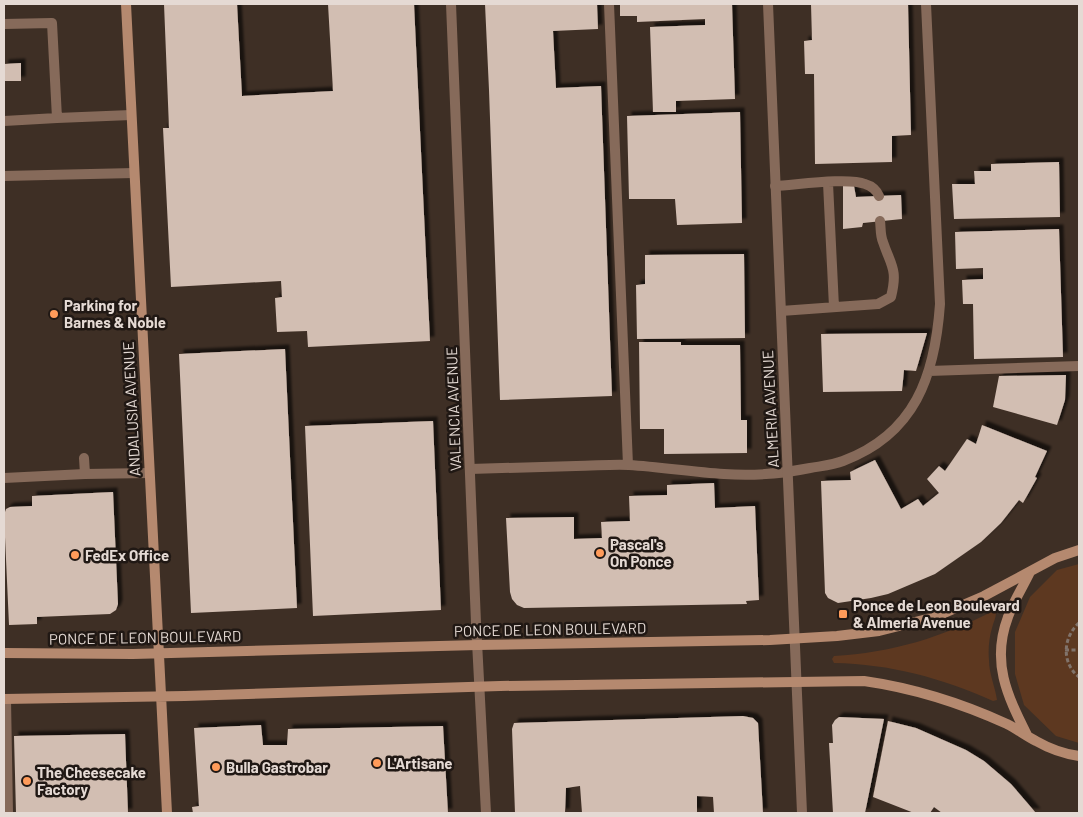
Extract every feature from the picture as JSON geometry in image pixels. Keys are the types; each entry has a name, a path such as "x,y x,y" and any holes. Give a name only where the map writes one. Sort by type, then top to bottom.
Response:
{"street":[{"name":"ANDALUSIA AVENUE","path":"126,4 167,813"},
{"name":"VALENCIA AVENUE","path":"451,4 486,813"},
{"path":"609,4 628,465"},
{"name":"ALMERIA AVENUE","path":"768,4 802,813"},
{"path":"470,469 628,465 724,474 788,472 842,462 870,449 893,432 909,412 922,390 929,371 935,349 940,304 926,4"},
{"path":"4,24 52,23 57,118"},
{"path":"4,121 131,115"},
{"path":"4,176 134,173"},
{"path":"828,182 834,308"},
{"path":"775,186 828,182 864,183 875,189 879,196"},
{"path":"781,311 878,304 891,297 894,283 892,263 882,240 880,221"},
{"path":"929,371 1079,366"},
{"path":"84,458 85,474"},
{"path":"4,478 149,473"},
{"name":"PONCE DE LEON BOULEVARD","path":"4,653 158,653 795,639 879,631 916,622 956,609 1055,558 1079,550"},
{"path":"1027,736 1007,693 1000,660 1001,641 1008,615 1030,572"},
{"path":"8,813 5,700 480,686 864,681 894,686 957,703 1006,724 1055,750 1079,756"}],"path":[{"path":"1079,622 1069,634 1065,650 1068,664 1079,677"},
{"path":"1065,650 1079,650"}],"shaded area":[{"path":"1079,564 1079,743 1056,736 1024,705 1015,674 1015,632 1030,597 1057,570"},
{"path":"993,611 996,615 990,636 989,656 990,670 997,700 993,701 935,679 895,669 834,663 832,659 834,656 876,651 916,642 955,629"}],"building":[{"path":"164,4 237,4 242,96 333,91 328,4 414,4 430,341 308,347 307,331 277,332 275,298 282,297 281,281 171,287 163,128 169,128"},
{"path":"485,4 597,4 598,29 553,31 556,88 601,86 612,396 500,400"},
{"path":"620,4 732,4 735,99 676,101 676,112 653,112 650,27 705,25 705,19 637,22 637,16 620,16"},
{"path":"811,4 908,4 911,135 892,136 892,162 815,164 814,74 805,74 804,41 812,40"},
{"path":"21,63 21,81 4,81 4,64"},
{"path":"740,112 742,223 677,225 675,199 629,199 627,116"},
{"path":"1059,162 1060,217 954,219 952,184 975,184 974,171 991,171 991,164"},
{"path":"843,186 854,186 856,197 901,195 902,219 863,223 862,227 843,229"},
{"path":"1059,229 1063,357 974,359 973,304 963,304 962,280 983,279 983,268 956,269 955,232"},
{"path":"744,254 745,338 637,339 636,285 645,284 645,255"},
{"path":"927,333 916,371 904,370 902,391 823,392 821,334"},
{"path":"639,342 681,342 681,345 740,345 741,420 747,420 747,453 664,454 664,429 640,429"},
{"path":"285,349 297,608 191,613 179,354"},
{"path":"1066,375 1065,400 1057,425 993,407 999,376"},
{"path":"433,421 441,610 313,616 305,426"},
{"path":"982,425 1047,451 1035,477 1037,478 1023,503 1019,500 1001,523 981,542 935,574 888,594 871,598 838,603 828,598 825,593 821,481 851,480 850,472 875,460 901,509 918,499 923,506 939,493 927,479 939,466 945,471 967,439 976,444"},
{"path":"714,483 715,508 755,506 759,600 746,601 747,604 524,608 517,605 512,599 506,518 574,517 574,539 602,538 601,522 630,521 629,496 667,495 667,485"},
{"name":"FedEx Office","path":"113,492 118,604 116,610 110,614 37,617 37,624 9,625 4,515 6,509 10,507 32,506 32,496"},
{"path":"743,716 753,718 758,723 763,813 714,813 713,797 697,796 697,813 582,813 580,786 566,788 565,813 515,813 512,729 514,723"},
{"path":"839,717 884,719 865,813 833,813 829,743 833,743 832,725"},
{"path":"888,721 916,728 966,750 984,761 1011,784 1036,813 942,813 934,807 930,813 914,813 873,797"},
{"path":"261,725 263,745 287,745 288,729 443,726 448,813 193,813 192,807 199,806 194,728"},
{"path":"125,734 128,813 16,813 14,736"}],"place":[{"name":"Parking for Barnes & Noble","path":"54,314"},
{"name":"Pascal's On Ponce","path":"600,553"},
{"name":"FedEx Office","path":"75,555"},
{"name":"Ponce de Leon Boulevard & Almeria Avenue","path":"843,614"},
{"name":"L'Artisane","path":"377,763"},
{"name":"Bulla Gastrobar","path":"216,767"},
{"name":"The Cheesecake Factory","path":"27,781"}]}
